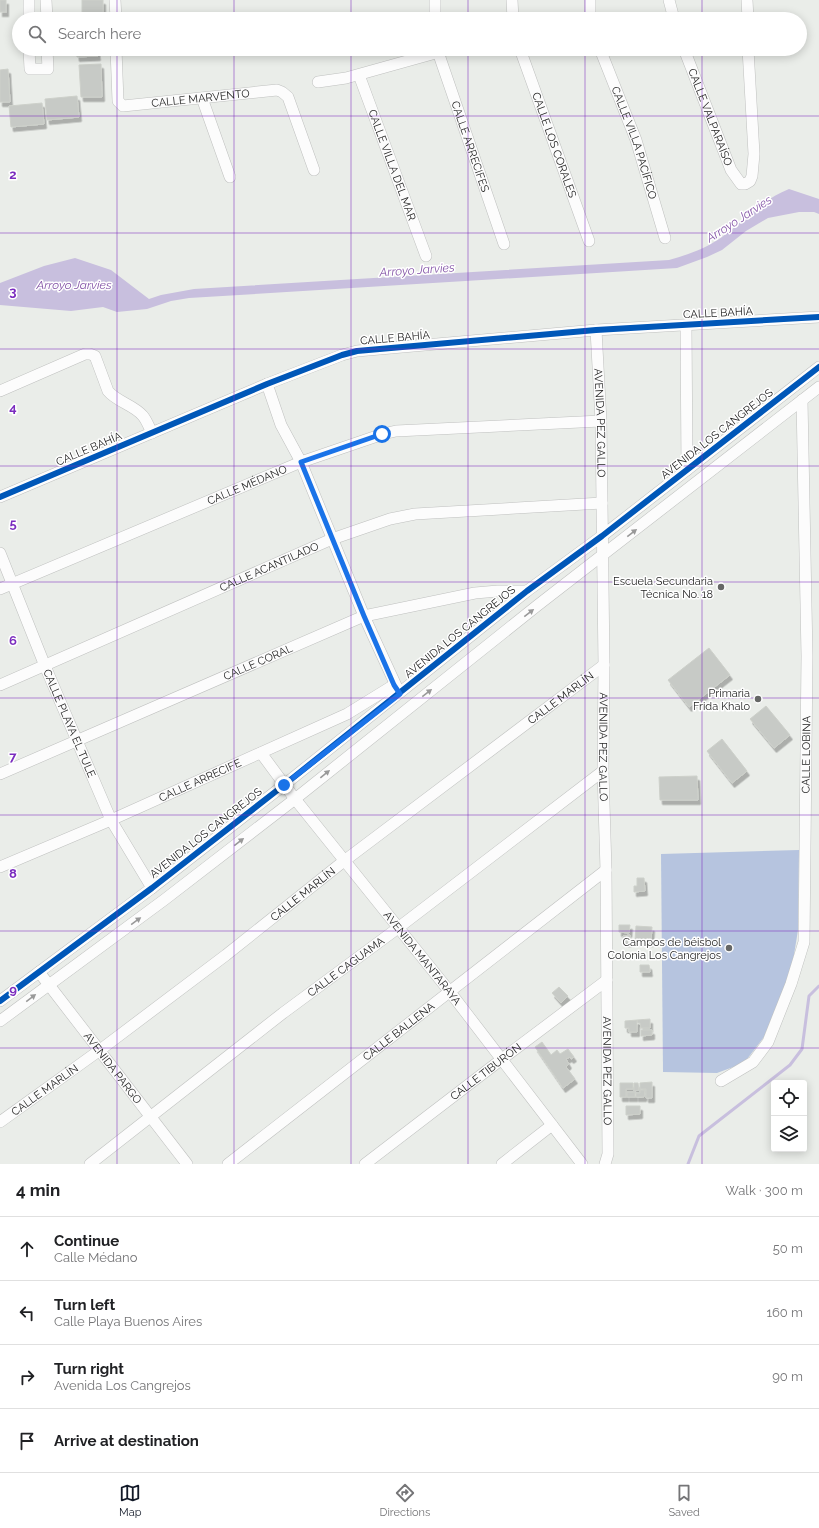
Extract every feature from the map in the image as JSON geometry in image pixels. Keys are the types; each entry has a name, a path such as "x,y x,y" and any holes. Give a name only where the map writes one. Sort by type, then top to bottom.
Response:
{"street":[{"path":"115,0 116,12"},
{"path":"435,0 435,12"},
{"path":"512,0 513,12"},
{"path":"590,0 590,12"},
{"path":"669,0 672,12"},
{"path":"747,0 748,12"},
{"path":"29,2 46,1 46,12"},
{"path":"30,56 30,69 48,69 47,56"},
{"name":"CALLE MARVENTO","path":"116,56 118,101 123,106 277,90 285,93 288,97 314,170"},
{"path":"318,82 359,75 421,56"},
{"name":"CALLE ARRECIFES","path":"439,56 504,244"},
{"name":"CALLE LOS CORALES","path":"523,56 589,241"},
{"name":"CALLE VILLA PACÍFICO","path":"603,56 636,140 666,238"},
{"name":"CALLE VALPARAÍSO","path":"687,56 731,170 741,184 750,181 752,176 754,154 748,56"},
{"name":"CALLE VILLA DEL MAR","path":"359,75 426,256"},
{"path":"202,98 230,177"},
{"name":"CALLE BAHÍA","path":"0,498 267,384 342,354 357,351 596,330 819,317"},
{"path":"686,325 687,470"},
{"name":"AVENIDA PEZ GALLO","path":"596,330 601,421 604,665 603,770 606,870 608,1154 605,1164"},
{"path":"0,391 85,354 90,354 95,356 108,391 111,395 137,410 142,415 152,433"},
{"name":"AVENIDA LOS CANGREJOS","path":"0,1001 152,888 284,785 397,689 602,536 819,367"},
{"path":"267,384 281,424 301,462 364,616 397,689"},
{"path":"0,1021 164,900 295,799 526,614 819,387"},
{"name":"CALLE LOBINA","path":"721,1081 753,1062 768,1042 792,984 804,942 807,656 802,400"},
{"name":"CALLE MÉDANO","path":"0,589 301,462 396,431 601,421"},
{"name":"CALLE ACANTILADO","path":"0,685 332,539 403,515 602,503"},
{"name":"CALLE PLAYA EL TULE","path":"0,553 45,666 111,820 152,888"},
{"name":"CALLE CORAL","path":"0,774 364,616 475,593 498,591 527,592"},
{"name":"CALLE MARLÍN","path":"0,1122 100,1050 226,955 344,861 604,665"},
{"name":"CALLE ARRECIFE","path":"0,867 111,820 261,753 347,714 397,689"},
{"name":"AVENIDA MANTARAYA","path":"261,753 295,799 502,1058 582,1164"},
{"name":"CALLE CAGUAMA","path":"90,1164 284,1013 398,928 603,770"},
{"name":"CALLE BALLENA","path":"228,1164 606,870"},
{"name":"AVENIDA PARGO","path":"39,972 187,1164"},
{"name":"CALLE TIBURÓN","path":"365,1164 502,1058 607,980"},
{"path":"502,1164 552,1125"}],"shaded area":[{"name":"Campos de béisbol Colonia Los Cangrejos","path":"799,850 798,930 792,967 764,1037 744,1063 717,1073 663,1072 661,854"}],"water":[{"name":"Arroyo Jarvies","path":"789,189 819,199 819,214 814,212 799,212 768,218 746,231 722,250 677,268 189,298 171,301 147,309 117,312 103,307 71,311 0,305 0,283 44,266 75,258 111,270 149,299 161,295 194,289 669,260 710,245 730,231 762,204"}],"building":[{"path":"0,0 6,0 6,12 0,12"},
{"path":"82,0 103,0 103,12 82,12"},
{"path":"77,56 98,56 77,57"},
{"path":"101,64 102,97 81,97 79,65"},
{"path":"8,69 10,102 0,102 0,70"},
{"path":"77,96 79,117 47,120 45,99"},
{"path":"42,103 44,124 11,127 9,106"},
{"path":"709,648 730,675 689,707 668,680"},
{"path":"766,706 790,735 774,748 750,719"},
{"path":"722,739 747,771 732,783 707,751"},
{"path":"697,776 698,800 660,800 659,777"},
{"path":"637,878 644,878 645,891 634,892 634,886 637,886"},
{"path":"619,925 630,925 629,933 619,932"},
{"path":"636,926 652,927 651,942 635,941"},
{"path":"630,935 631,942 623,942 623,936"},
{"path":"640,965 649,965 650,972 640,972"},
{"path":"559,987 568,996 561,1003 552,993"},
{"path":"650,1019 650,1028 641,1028 640,1023 638,1023 637,1020"},
{"path":"637,1020 637,1032 629,1032 629,1028 625,1028 625,1021"},
{"path":"641,1030 652,1030 652,1035 641,1036"},
{"path":"542,1042 551,1055 557,1050 560,1054 568,1049 574,1057 571,1059 570,1057 566,1059 569,1064 566,1067 575,1079 563,1088 535,1047"},
{"path":"652,1082 652,1098 646,1098 646,1089 640,1089 640,1083"},
{"path":"620,1083 633,1083 633,1089 626,1089 626,1097 620,1097"},
{"path":"634,1083 638,1083 639,1090 634,1091"},
{"path":"640,1090 645,1090 644,1097 636,1097 636,1093 640,1093"},
{"path":"627,1092 635,1092 635,1097 627,1097"},
{"path":"626,1106 640,1106 640,1114 626,1115"}],"waterway":[{"path":"688,1164 699,1136 790,1065 802,1049 809,996 819,986"}],"cycle path":[{"path":"0,497 267,384 342,355 357,351 596,330 819,317"},
{"path":"0,1001 152,888 284,785 527,591 602,536 819,367"}],"place":[{"name":"Escuela Secundaria Técnica No. 18","path":"721,587"},
{"name":"Primaria Frida Khalo","path":"758,699"},
{"name":"Campos de béisbol Colonia Los Cangrejos","path":"729,948"}],"route":[{"path":"284,785 400,694 394,685 364,616 301,462 382,434"}]}
